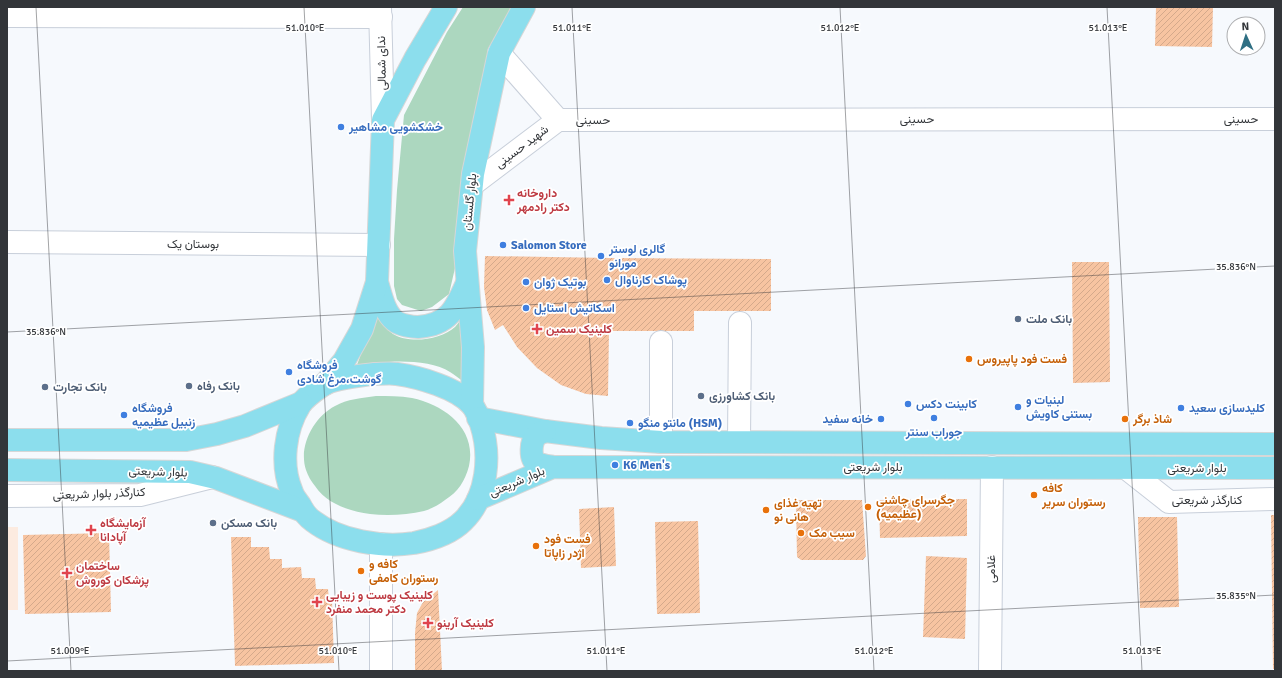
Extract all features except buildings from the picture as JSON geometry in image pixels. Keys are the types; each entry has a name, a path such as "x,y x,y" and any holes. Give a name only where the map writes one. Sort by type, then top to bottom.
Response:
{"main road":[{"path":"7,440 186,440 217,434 245,426 301,403 324,384 344,361 362,329 377,282 383,120 415,59 446,7"},
{"name":"بلوار گلستان","path":"478,499 484,478 486,462 485,440 475,412 473,347 466,283 465,251 473,174 499,53 524,7"},
{"path":"377,282 385,308 395,321 415,327 430,326 445,319 459,301 466,283"},
{"path":"324,384 373,374 398,374 426,380 453,391 475,412"},
{"path":"301,403 288,434 286,449 287,478 292,492 303,511 311,520 335,534 351,539 381,544 413,543 430,539 450,530 463,521 478,499"},
{"name":"بلوار شریعتی","path":"475,412 545,431 601,438 661,442 1275,444"},
{"path":"545,431 536,436 533,442 533,459 536,462 553,467"},
{"name":"بلوار شریعتی","path":"478,499 553,467 1275,468"},
{"name":"بلوار شریعتی","path":"7,470 190,472 212,477 303,511"}],"street":[{"name":"ندای شمالی","path":"380,12 383,120"},
{"path":"7,16 380,12"},
{"name":"شهید حسینی","path":"472,185 558,120 499,53"},
{"name":"حسینی","path":"558,120 1275,119"},
{"name":"بوستان یک","path":"7,242 379,245"},
{"path":"739,442 740,323"},
{"path":"661,342 661,442"},
{"name":"غلامی","path":"990,671 992,468"},
{"name":"کنارگذر شریعتی","path":"1126,468 1169,502 1275,499"},
{"name":"کنارگذر بلوار شریعتی","path":"7,496 140,495 212,477"},
{"path":"380,671 381,544"}],"shaded area":[{"path":"7,527 18,527 18,610 7,610"}],"green space":[{"path":"463,7 515,7 458,225 455,268 449,294 432,307 421,311 402,305 397,299 394,286 394,239 404,115 447,32"},
{"path":"377,312 385,327 390,332 400,337 416,340 433,338 442,335 455,327 463,317 465,383 443,368 416,362 379,363 355,370"},
{"path":"376,396 408,397 424,401 447,413 463,430 468,441 470,453 469,466 463,481 457,490 450,497 435,507 424,511 397,515 377,515 354,511 339,506 326,498 312,482 306,470 304,451 306,442 314,425 320,417 335,406 355,399"}],"place":[{"name":"خشکشویی مشاهیر","path":"341,127"},
{"name":"داروخانه دکتر رادمهر","path":"509,200"},
{"name":"Salomon Store","path":"503,245"},
{"name":"گالری لوستر مورانو","path":"601,256"},
{"name":"پوشاک کارناوال","path":"607,280"},
{"name":"بوتیک ژوان","path":"526,282"},
{"name":"اسکاتیش استایل","path":"526,308"},
{"name":"بانک ملت","path":"1018,319"},
{"name":"کلینیک سمین","path":"537,329"},
{"name":"فست فود پاپیروس","path":"969,359"},
{"name":"فروشگاه گوشت،مرغ شادی","path":"289,372"},
{"name":"بانک رفاه","path":"189,386"},
{"name":"بانک تجارت","path":"45,387"},
{"name":"بانک کشاورزی","path":"701,396"},
{"name":"کابینت دکس","path":"908,404"},
{"name":"لبنیات و بستنی کاویش","path":"1018,407"},
{"name":"کلیدسازی سعید","path":"1181,408"},
{"name":"فروشگاه زنبیل عظیمیه","path":"124,415"},
{"name":"جوراب سنتر","path":"934,418"},
{"name":"خانه سفید","path":"881,419"},
{"name":"شاذ برگر","path":"1125,419"},
{"name":"مانتو منگو (HSM)","path":"630,423"},
{"name":"K6 Men's","path":"615,465"},
{"name":"کافه رستوران سریر","path":"1034,495"},
{"name":"جگرسرای چاشنی (عظیمیه)","path":"868,507"},
{"name":"تهیه غذای هانی نو","path":"766,510"},
{"name":"بانک مسکن","path":"213,523"},
{"name":"آزمایشگاه آپادانا","path":"91,530"},
{"name":"سیب مک","path":"801,533"},
{"name":"فست فود اژدر زاپاتا","path":"536,546"},
{"name":"کافه و رستوران کامفی","path":"361,571"},
{"name":"ساختمان پزشکان کوروش","path":"67,573"},
{"name":"کلینیک پوست و زیبایی دکتر محمد منفرد","path":"317,602"},
{"name":"کلینیک آرینو","path":"428,623"}]}
